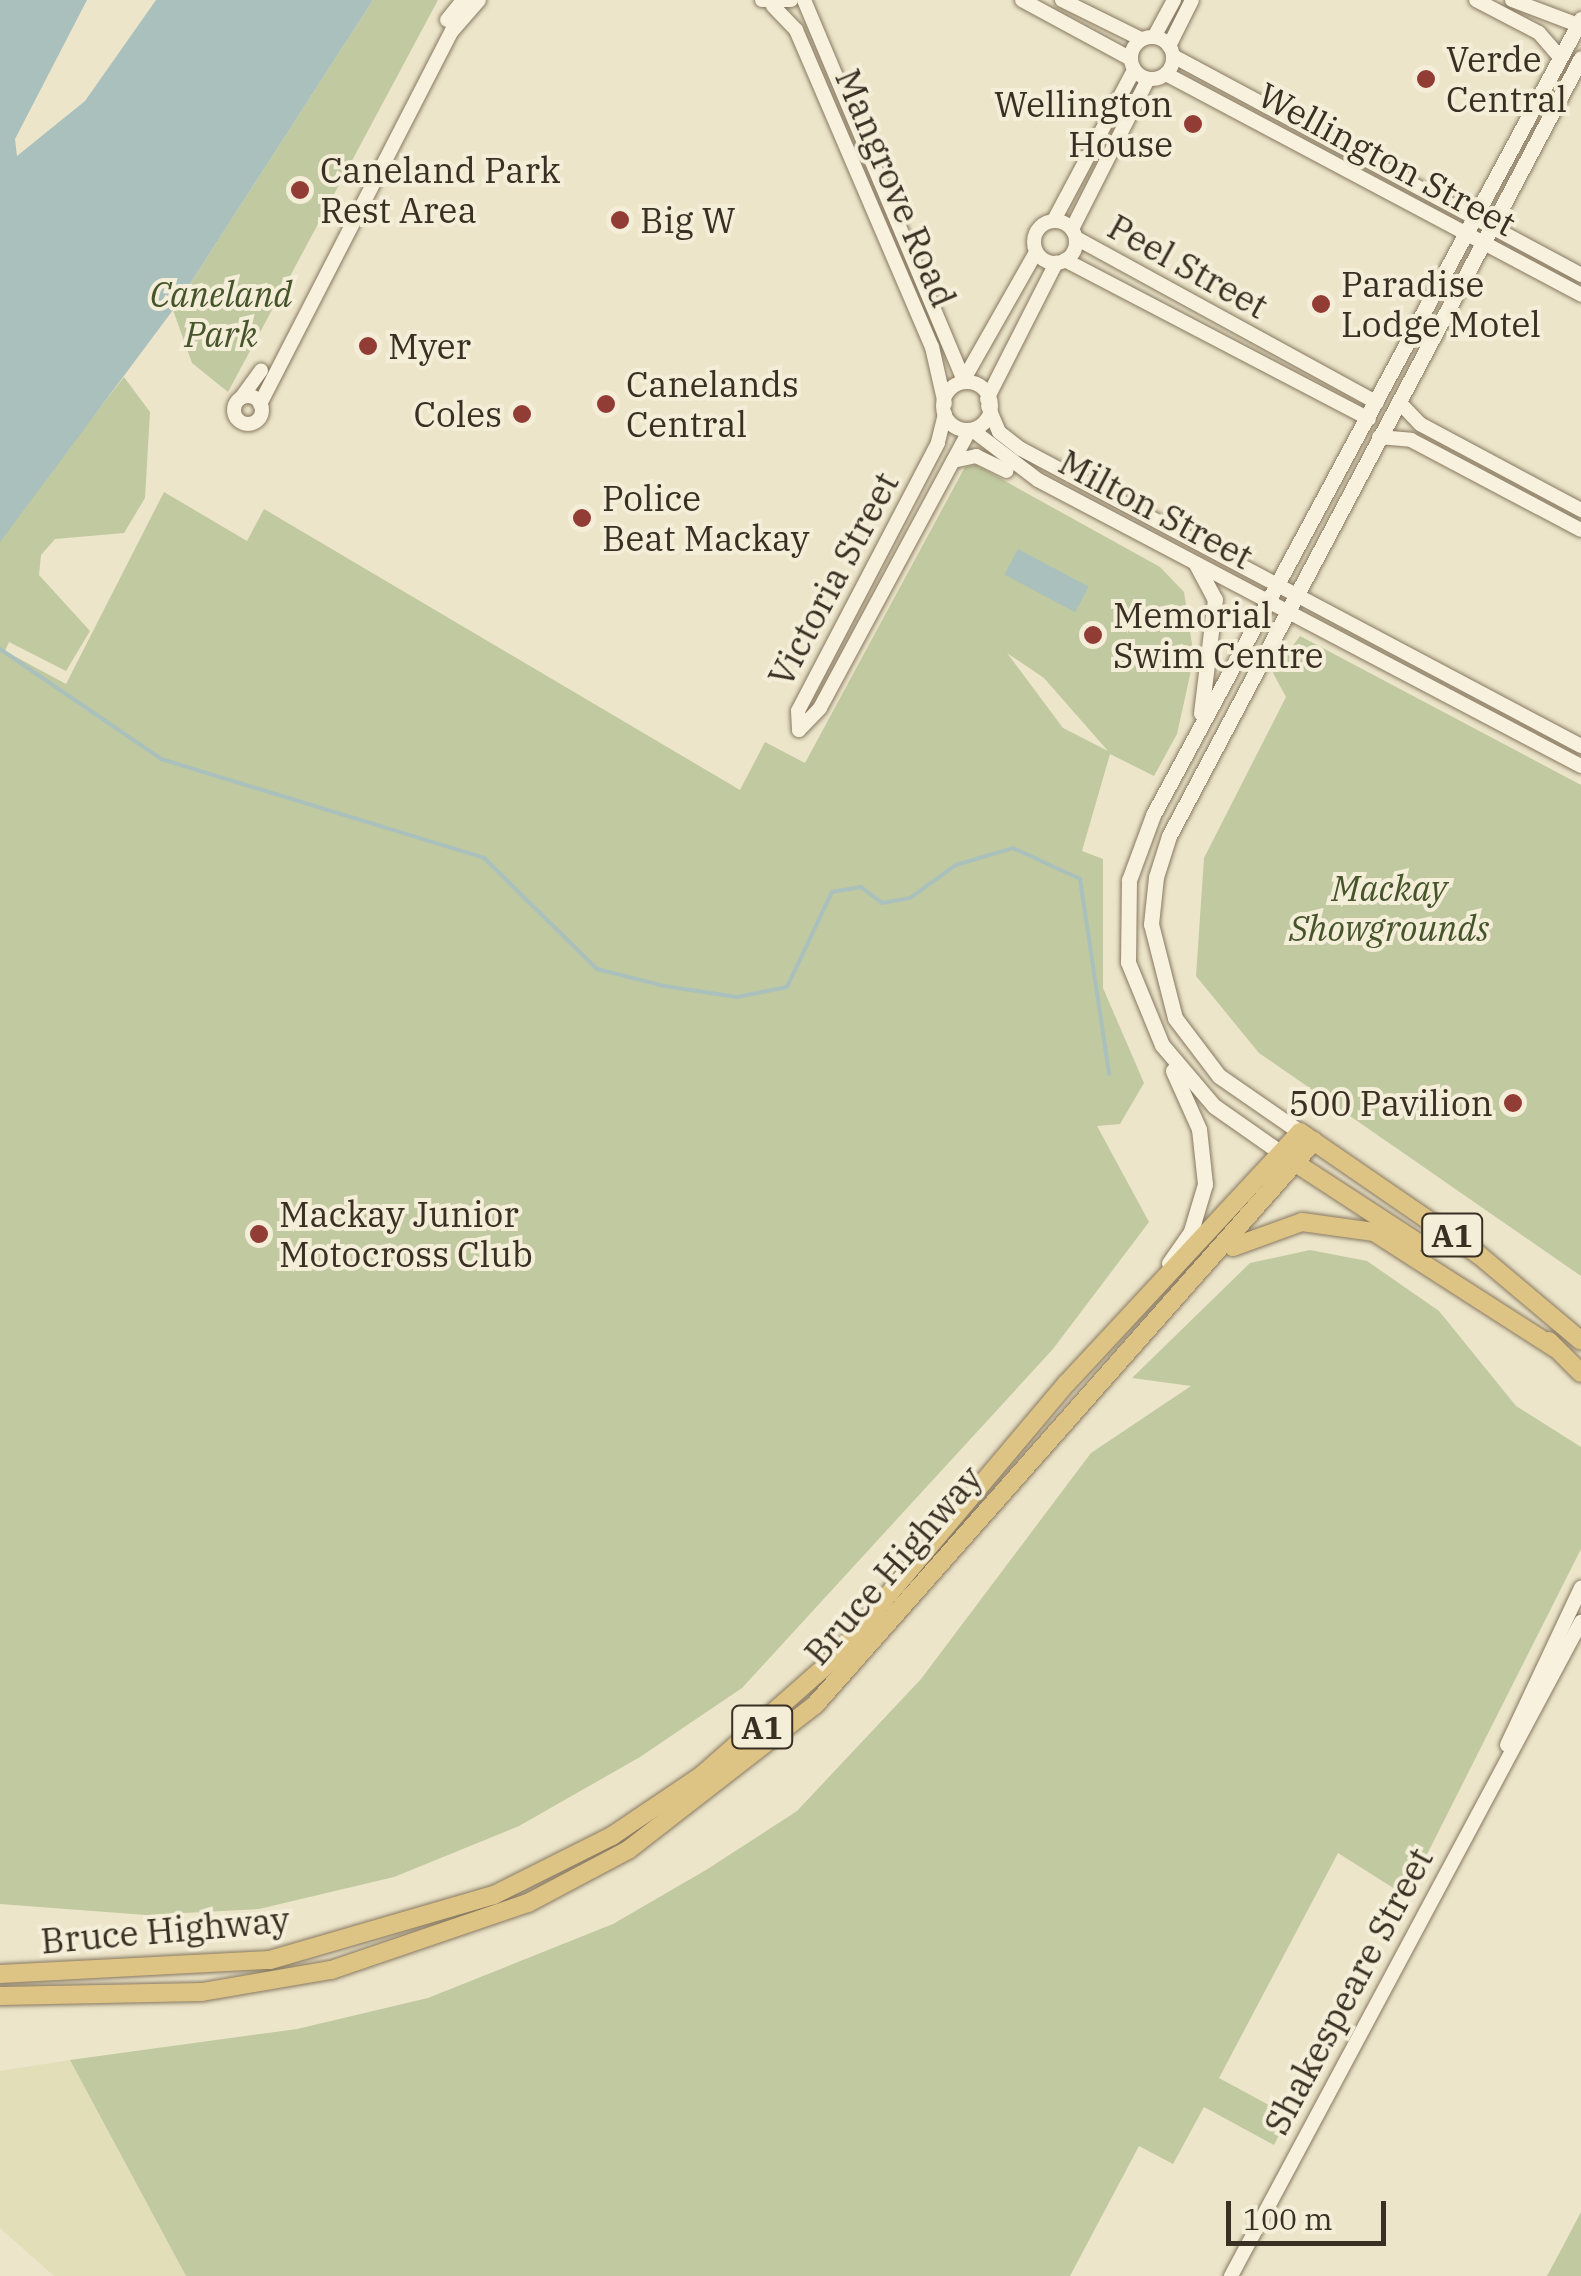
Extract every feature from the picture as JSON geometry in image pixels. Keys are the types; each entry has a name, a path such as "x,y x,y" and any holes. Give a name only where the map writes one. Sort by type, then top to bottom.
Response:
{"highway":[{"name":"Bruce Highway","path":"0,1996 202,1992 330,1970 528,1903 628,1850 722,1786 815,1705 1206,1266 1307,1136"},
{"name":"A1","path":"1307,1136 1563,1322 1581,1341"},
{"name":"Bruce Highway","path":"0,1974 47,1975 270,1960 402,1928 612,1836 746,1739 836,1657 1068,1383 1291,1159"},
{"name":"A1","path":"1291,1159 1524,1314 1581,1373"},
{"name":"A1","path":"1206,1266 1279,1226 1351,1224 1401,1245 1556,1348"}],"main road":[{"path":"1068,1383 1180,1249 1200,1207 1199,1129 1128,962 1126,910 1138,849 1377,403 1474,239 1579,22"},
{"path":"1483,222 1581,58"},
{"path":"1307,1136 1196,1051 1158,975 1151,924 1169,836 1399,402 1474,239"},
{"path":"1369,418 1410,380"},
{"path":"1176,772 1211,689 1215,598 1196,564"},
{"path":"1162,1045 1214,1106 1291,1159"}],"street":[{"path":"463,0 241,398 234,412 244,422 258,419 260,404 444,44 479,0"},
{"path":"767,3 791,0"},
{"name":"Mangrove Road","path":"804,0 964,379"},
{"path":"1022,0 1132,64 1148,79"},
{"path":"1062,0 1148,38"},
{"path":"945,409 1036,252 1037,230 1054,220 1132,64 1174,0"},
{"path":"988,402 1148,79 1166,74 1192,0"},
{"path":"1476,0 1540,33 1560,58"},
{"path":"1512,0 1547,18 1579,22"},
{"name":"Mangrove Road","path":"767,3 796,30 932,347 945,409"},
{"path":"1540,33 1548,31 1547,18"},
{"name":"Wellington Street","path":"1148,38 1581,275"},
{"name":"Wellington Street","path":"1166,74 1581,296"},
{"name":"Peel Street","path":"1054,220 1377,403"},
{"name":"Peel Street","path":"1036,252 1369,418"},
{"name":"Milton Street","path":"964,379 988,402 999,432 1021,449 1581,746"},
{"path":"241,398 260,404"},
{"name":"Victoria Street","path":"945,409 938,444 798,711 799,730 820,708 988,402"},
{"path":"1399,402 1420,424 1581,510"},
{"name":"Milton Street","path":"945,409 972,433 1054,489 1581,766"},
{"path":"1379,437 1411,440 1581,530"},
{"path":"953,461 976,456 1054,489"},
{"path":"1480,476 1488,460"},
{"path":"1550,514 1558,498"},
{"path":"1563,1322 1581,1332"},
{"name":"Shakespeare Street","path":"1489,1787 1581,1588"},
{"name":"Shakespeare Street","path":"1231,2276 1489,1787 1581,1622"}],"shaded area":[{"path":"70,2060 186,2276 54,2276 0,2228 0,2071"}],"green space":[{"name":"Caneland Park","path":"373,0 438,0 228,392 192,363 173,310"},
{"path":"124,377 150,412 145,498 124,533 55,539 41,555 39,575 90,631 66,671 9,642 5,651 66,684 164,492 247,541 264,509 740,790 765,742 805,763 965,467 976,465 1160,567 1184,592 1194,657 1177,734 1154,776 1110,754 1082,851 1103,859 1103,988 1144,1083 1120,1124 1097,1126 1149,1222 1053,1349 742,1688 640,1757 519,1826 394,1877 259,1909 146,1915 0,1904 0,536","holes":["1007,653 1044,678 1108,751 1063,728"]},
{"name":"Mackay Showgrounds","path":"1300,636 1581,785 1581,1276 1259,1053 1196,976 1204,858 1286,697 1273,673"},
{"path":"1310,1250 1367,1261 1439,1311 1516,1406 1581,1447 1581,1549 1406,1896 1338,1853 1219,2078 1289,2116 1274,2145 1204,2107 1173,2164 1139,2146 1070,2276 186,2276 70,2060 297,2029 428,1998 613,1924 797,1811 921,1679 1091,1453 1191,1386 1132,1378 1250,1263"},
{"path":"1581,2212 1581,2276 1547,2276 1561,2250"}],"water":[{"path":"0,0 87,0 15,139 17,156 85,101 156,0 373,0 173,310 0,542"},
{"path":"1018,549 1089,587 1075,612 1004,575"}],"waterway":[{"path":"0,649 161,759 484,858 597,969 664,986 737,997 787,987 832,892 861,887 882,903 910,898 956,865 1013,848 1080,879 1109,1074"}],"place":[{"name":"Verde Central","path":"1426,79"},
{"name":"Wellington House","path":"1193,124"},
{"name":"Caneland Park Rest Area","path":"300,190"},
{"name":"Big W","path":"620,220"},
{"name":"Paradise Lodge Motel","path":"1321,304"},
{"name":"Myer","path":"368,346"},
{"name":"Canelands Central","path":"606,404"},
{"name":"Coles","path":"522,414"},
{"name":"Police Beat Mackay","path":"582,518"},
{"name":"Memorial Swim Centre","path":"1093,635"},
{"name":"500 Pavilion","path":"1513,1103"},
{"name":"Mackay Junior Motocross Club","path":"259,1234"}]}
